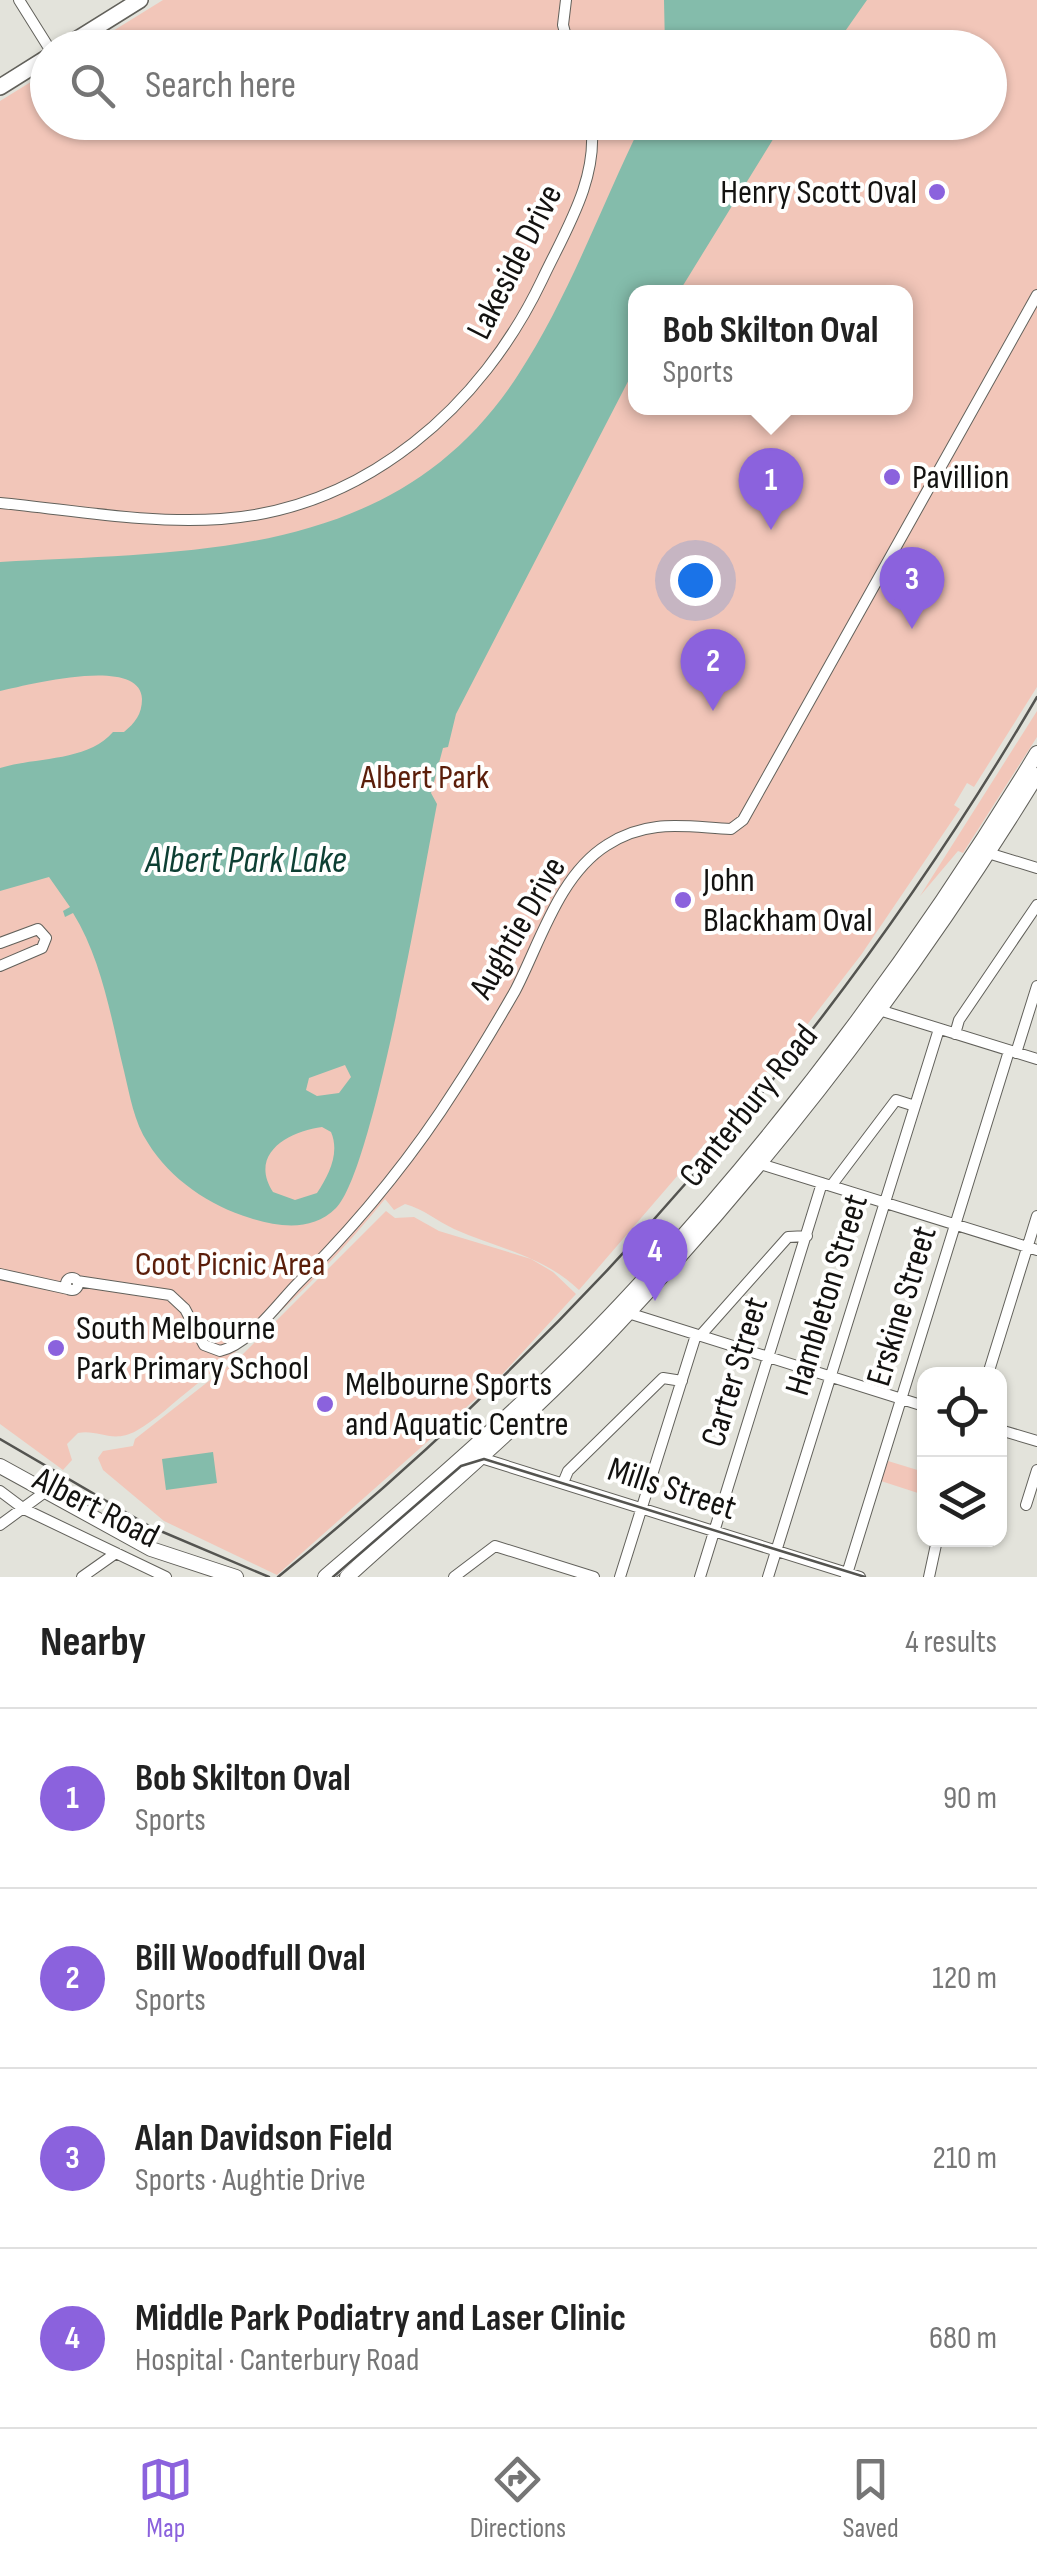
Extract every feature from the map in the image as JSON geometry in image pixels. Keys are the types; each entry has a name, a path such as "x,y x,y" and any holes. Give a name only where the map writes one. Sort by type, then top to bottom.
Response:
{"highway":[{"path":"87,30 120,5 140,0"},
{"path":"0,87 30,68"}],"main road":[{"name":"Canterbury Road","path":"873,1008 1037,753"},
{"name":"Canterbury Road","path":"346,1577 624,1310 752,1162 988,853 1037,774"},
{"name":"Canterbury Road","path":"324,1577 474,1455"},
{"name":"Albert Road","path":"0,1466 152,1548 236,1577"},
{"name":"Albert Road","path":"152,1548 156,1557 204,1577"}],"street":[{"path":"19,0 38,30"},
{"path":"564,30 566,0"},
{"name":"Lakeside Drive","path":"0,503 158,519 221,519 312,498 391,460 460,403 515,332 586,185 593,140"},
{"name":"Aughtie Drive","path":"0,1274 170,1295 186,1308 208,1348 220,1352 232,1348 331,1250 394,1176 454,1092 513,993 564,895 589,859 611,842 648,828 684,823 731,829 740,824 1037,296"},
{"path":"988,853 1037,868"},
{"path":"955,1034 959,1020 1037,904"},
{"path":"0,943 38,929 46,938 42,948 0,966"},
{"name":"Erskine Street","path":"847,1575 956,1224 1037,986"},
{"path":"873,1008 1037,1059"},
{"name":"Hambleton Street","path":"768,1577 939,1028"},
{"path":"826,1184 896,1100 915,1106"},
{"path":"752,1162 1032,1249"},
{"name":"Carter Street","path":"700,1577 826,1184"},
{"path":"990,1367 1032,1249 1037,1216"},
{"path":"620,1577 698,1336 788,1237 807,1236"},
{"path":"624,1310 917,1404"},
{"path":"563,1484 568,1470 663,1378 682,1381"},
{"path":"1007,1432 1037,1441"},
{"name":"Mills Street","path":"474,1455 860,1577"},
{"path":"1026,1506 1037,1470"},
{"name":"Albert Road","path":"0,1491 24,1508 166,1577"},
{"path":"0,1525 45,1492"},
{"path":"454,1577 495,1546 594,1577"},
{"path":"925,1577 934,1547"},
{"path":"82,1577 116,1553"}],"green space":[{"name":"Albert Park","path":"163,0 1037,0 1037,687 974,787 967,783 954,805 960,809 861,955 803,1030 579,1290 535,1261 454,1229 412,1206 405,1204 394,1210 385,1199 318,1275 218,1367 136,1431 120,1436 78,1433 67,1444 72,1460 63,1470 0,1424 0,101 30,82 30,140 1007,140 1007,30 114,30"},
{"path":"1037,711 1037,737 963,853 958,851 920,896"},
{"name":"Melbourne Sports and Aquatic Centre","path":"386,1211 395,1218 414,1217 439,1231 531,1259 553,1272 576,1294 497,1380 277,1575 164,1521 103,1470 98,1458 103,1451 133,1446 135,1439 242,1355"},
{"path":"888,1461 917,1470 917,1493 881,1481"}],"water":[{"path":"664,0 867,0 846,30 665,30"},
{"name":"Albert Park Lake","path":"634,140 773,140 683,285 628,285 628,381 456,714 448,747 443,748 431,793 437,804 396,1018 366,1140 350,1183 336,1208 306,1224 272,1224 235,1213 179,1179 143,1135 91,950 73,913 65,917 63,911 70,907 49,877 0,891 0,768 75,754 102,742 113,732 124,732 137,718 142,699 137,686 123,678 104,676 57,679 0,691 0,562 218,547 288,534 353,513 414,481 469,436 518,375 569,283","holes":["345,1065 351,1077 339,1093 317,1096 306,1090 309,1078","322,1127 331,1132 334,1156 317,1193 295,1200 273,1192 266,1166 276,1146 310,1129"]},
{"path":"213,1452 217,1483 166,1490 162,1459"}],"tram line":[{"path":"278,1577 497,1383 697,1171 790,1058 877,942 960,821 1037,697"},
{"path":"0,1439 151,1527 269,1577"},
{"path":"333,1577 461,1466 484,1459 865,1577"}],"place":[{"name":"Henry Scott Oval","path":"937,192"},
{"name":"Pavillion","path":"892,477"},
{"name":"Bob Skilton Oval","path":"771,530"},
{"name":"Alan Davidson Field","path":"912,629"},
{"name":"Bill Woodfull Oval","path":"713,711"},
{"name":"John Blackham Oval","path":"683,900"},
{"name":"Middle Park Podiatry and Laser Clinic","path":"655,1301"},
{"name":"South Melbourne Park Primary School","path":"56,1348"},
{"name":"Melbourne Sports and Aquatic Centre","path":"325,1404"}],"park label":[{"name":"Coot Picnic Area","path":"230,1264"}]}
